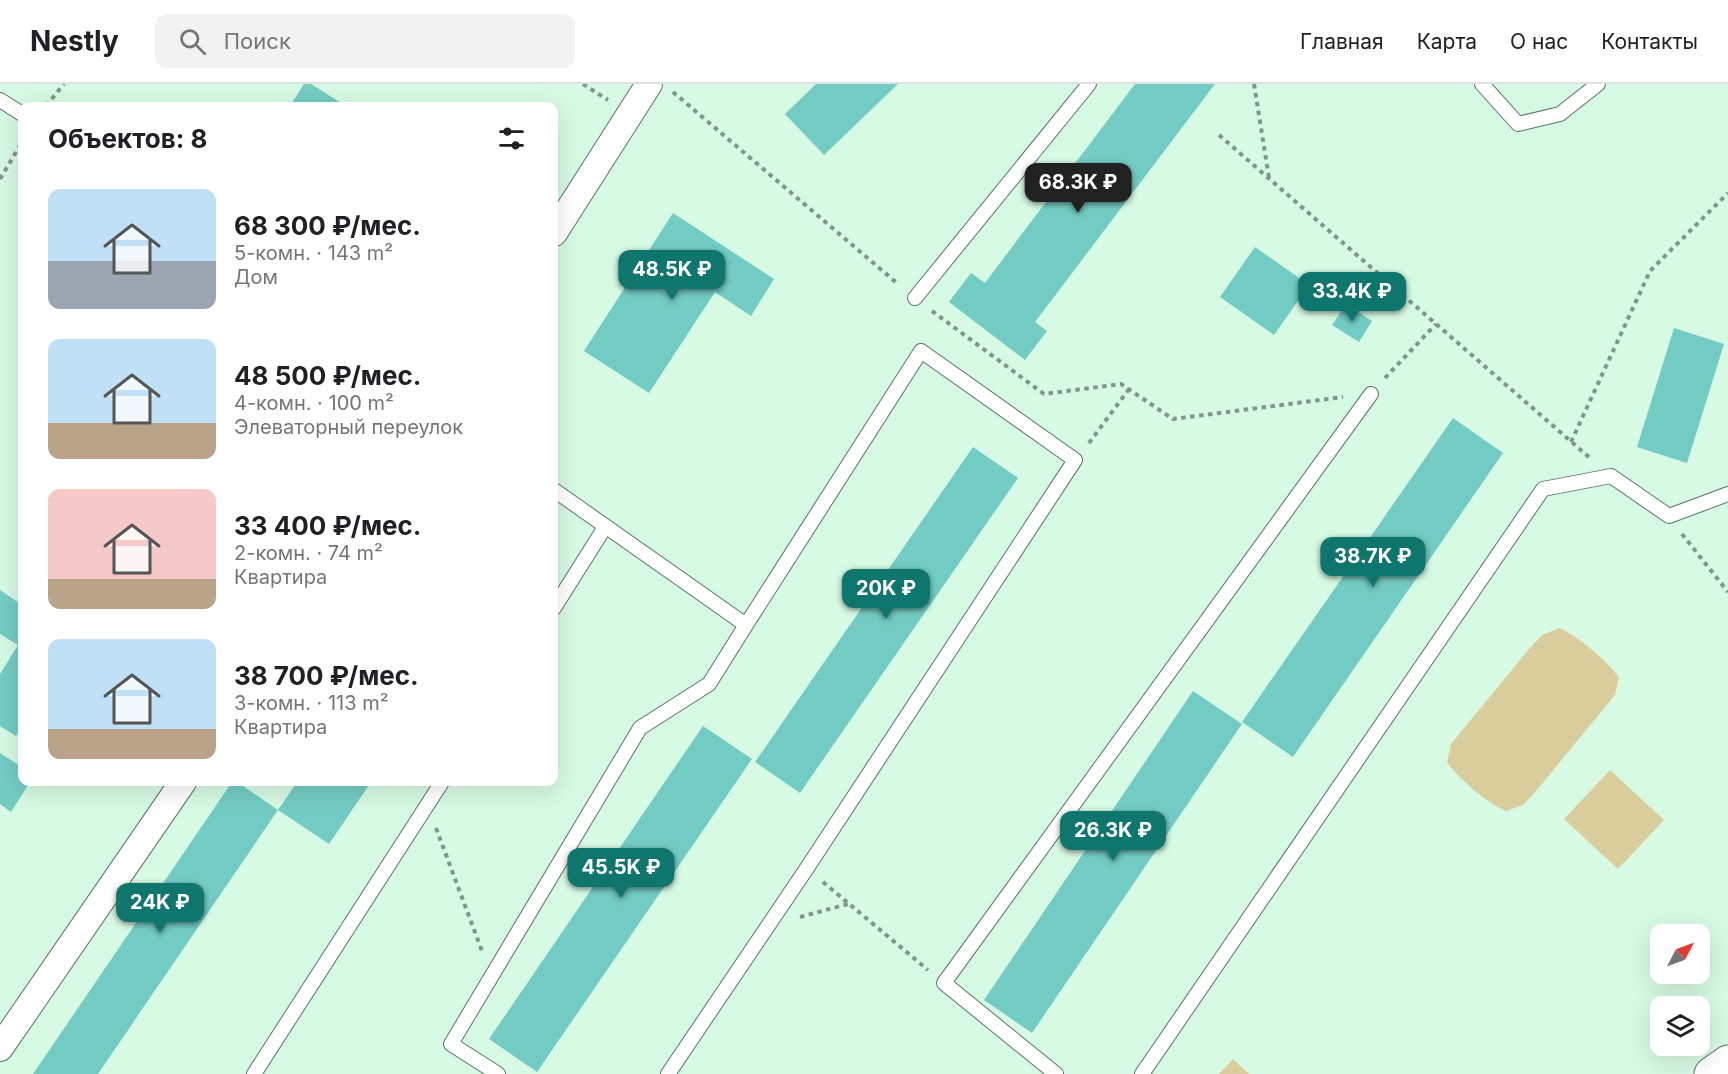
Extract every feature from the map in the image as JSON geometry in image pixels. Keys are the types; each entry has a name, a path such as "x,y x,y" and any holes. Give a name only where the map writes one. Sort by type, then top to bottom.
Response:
{"street":[{"path":"558,227 661,88"},
{"path":"0,1048 180,786"},
{"path":"1711,1074 1728,1062"}],"lane":[{"path":"915,298 1089,84"},
{"path":"1482,84 1518,124 1560,114 1598,84"},
{"path":"0,100 18,111"},
{"path":"498,1074 451,1044 640,728 709,684 921,351 1075,460 807,868 668,1074"},
{"path":"1056,1074 944,983 1371,394"},
{"path":"1142,1074 1543,489 1611,476 1669,516 1728,494"},
{"path":"558,493 746,625"},
{"path":"558,602 605,527"},
{"path":"254,1074 439,786"}],"path":[{"path":"49,102 64,84"},
{"path":"1254,84 1270,179"},
{"path":"661,88 915,298 1044,394 1121,384 1173,419 1371,394 1436,324"},
{"path":"1219,135 1611,476"},
{"path":"0,179 18,149"},
{"path":"1571,442 1650,271 1728,193"},
{"path":"1075,460 1129,389"},
{"path":"1669,516 1728,592"},
{"path":"427,804 491,977"},
{"path":"807,868 944,983"},
{"path":"768,925 849,903"}],"shaded area":[{"path":"1560,628 1592,650 1619,677 1615,695 1523,805 1506,811 1482,796 1452,769 1447,762 1451,744 1542,635"},
{"path":"1610,770 1664,820 1618,869 1564,819"},
{"path":"1233,1059 1249,1074 1219,1074"}],"building":[{"path":"304,84 311,84 340,102 293,102"},
{"path":"816,84 898,84 824,155 785,114"},
{"path":"1135,84 1215,84 1035,322 1047,331 1025,360 949,302 971,273 985,283"},
{"path":"673,213 774,279 751,316 715,292 649,393 584,351"},
{"path":"1255,247 1309,285 1274,335 1220,297"},
{"path":"1346,304 1372,321 1359,342 1332,325"},
{"path":"1674,328 1724,344 1687,463 1637,447"},
{"path":"1453,418 1503,453 1293,757 1242,722"},
{"path":"973,447 1018,478 800,793 755,762"},
{"path":"0,590 18,602 18,645 0,634"},
{"path":"18,645 18,733 16,736 0,726 0,674"},
{"path":"1193,691 1242,724 1032,1033 984,1000"},
{"path":"703,726 752,759 537,1072 489,1039"},
{"path":"0,753 18,764 18,786 27,786 11,812 0,804"},
{"path":"229,786 243,786 278,810 98,1074 33,1074"},
{"path":"294,786 368,786 329,844 278,810"}]}
